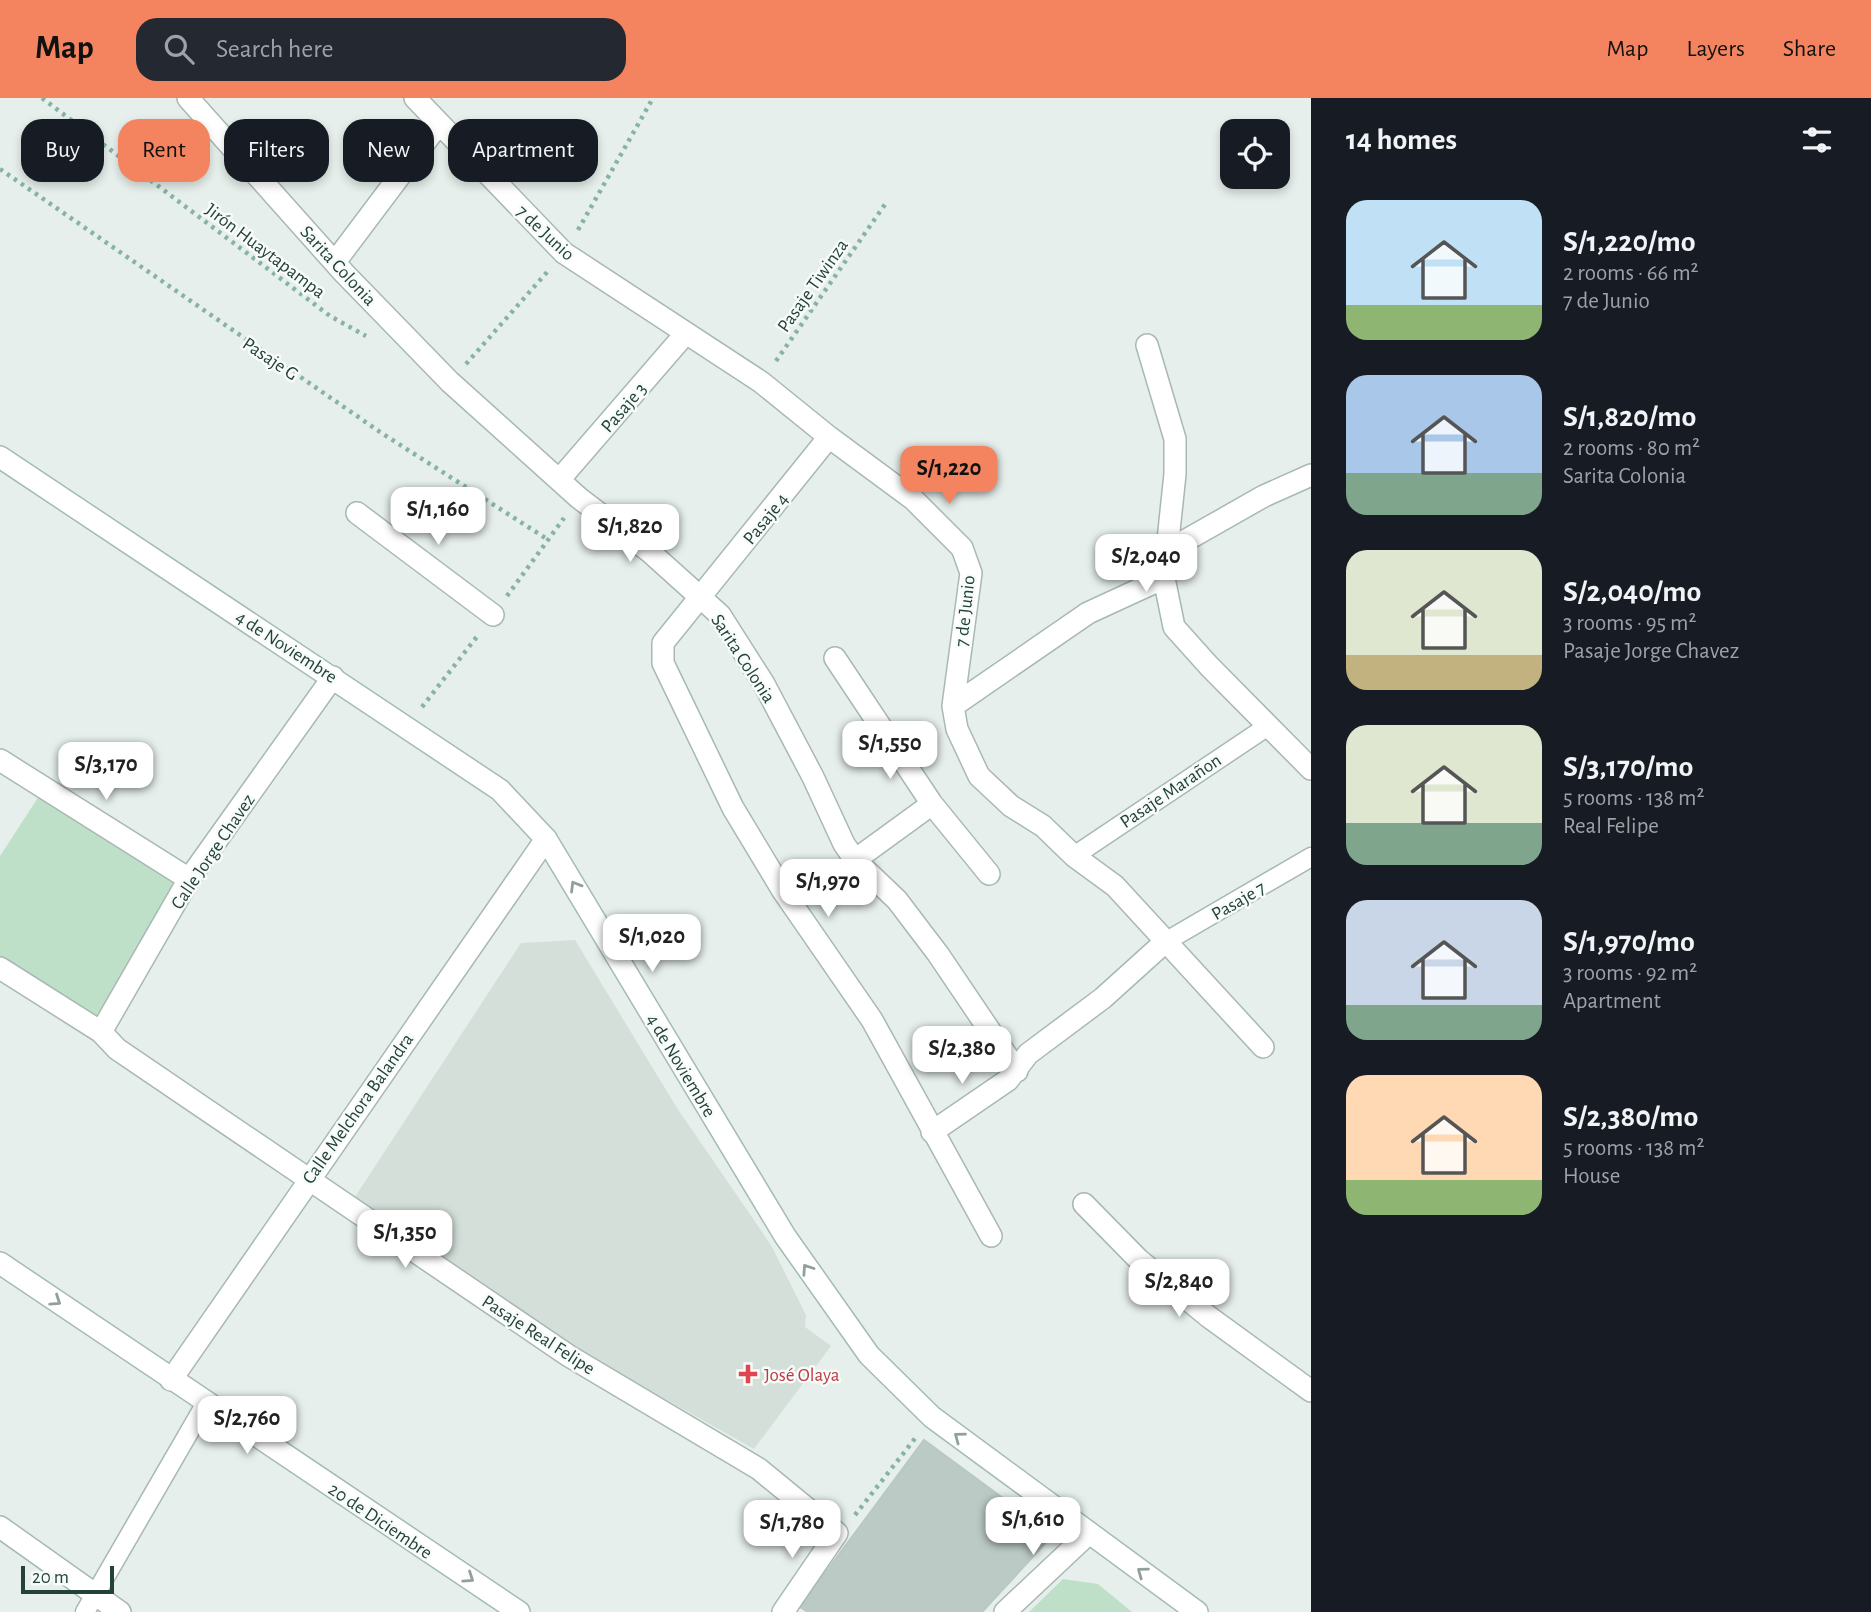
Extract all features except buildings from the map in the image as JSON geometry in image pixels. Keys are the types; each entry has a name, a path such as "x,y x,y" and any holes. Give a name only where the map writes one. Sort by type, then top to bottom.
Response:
{"street":[{"name":"Sarita Colonia","path":"188,98 335,262 450,382 559,480 720,615 764,684 813,777 844,844 855,860 897,900 938,954 1017,1071"},
{"name":"7 de Junio","path":"415,98 438,125 564,253 761,382 829,437 913,499 962,548 971,573 953,706 957,729 979,776 1011,806 1043,826 1074,856 1115,886 1263,1048"},
{"path":"335,262 438,125"},
{"name":"Pasaje 3","path":"559,480 686,333"},
{"path":"1147,345 1175,439 1164,578 1174,627 1311,769"},
{"name":"Pasaje 4","path":"829,437 663,642 663,663 733,808 783,891 872,1020 991,1236"},
{"name":"4 de Noviembre","path":"0,457 500,790 546,839 785,1236 869,1356 932,1417 1197,1612"},
{"path":"1167,551 1264,496 1311,475"},
{"path":"357,513 493,615"},
{"path":"953,706 1088,613 1164,578"},
{"path":"835,658 932,804 989,874"},
{"name":"Calle Jorge Chavez","path":"101,1032 189,879 333,677"},
{"path":"0,760 189,879"},
{"path":"855,860 932,804"},
{"name":"Calle Melchora Balandra","path":"171,1380 546,839"},
{"path":"932,1132 1017,1071 1028,1054 1103,998 1165,942"},
{"name":"Pasaje Real Felipe","path":"0,968 101,1032 117,1049 569,1356 759,1469 837,1533"},
{"path":"1084,1203 1139,1260 1209,1317 1311,1391"},
{"name":"20 de Diciembre","path":"0,1263 519,1612"},
{"path":"0,1527 91,1603 120,1612"},
{"path":"783,1612 837,1533"},
{"path":"1005,1612 1089,1533"}],"lane":[{"name":"Pasaje Marañon","path":"1074,856 1268,726"},
{"name":"Pasaje 7","path":"1165,942 1311,857"},
{"path":"91,1603 206,1403"}],"path":[{"name":"Jirón Huaytapampa","path":"42,98 330,316 378,343"},
{"name":"Pasaje G","path":"0,169 380,432 547,539"},
{"name":"Pasaje Tiwinza","path":"761,382 886,203"},
{"path":"837,1533 924,1427"}],"shaded area":[{"path":"575,940 677,1108 771,1245 806,1315 805,1327 831,1346 754,1449 589,1356 351,1203 521,943"}],"green space":[{"path":"39,796 176,882 98,1018 0,958 0,856"},
{"path":"1063,1579 1098,1584 1132,1612 1029,1612"}],"place":[{"name":"José Olaya","path":"748,1374"}]}
